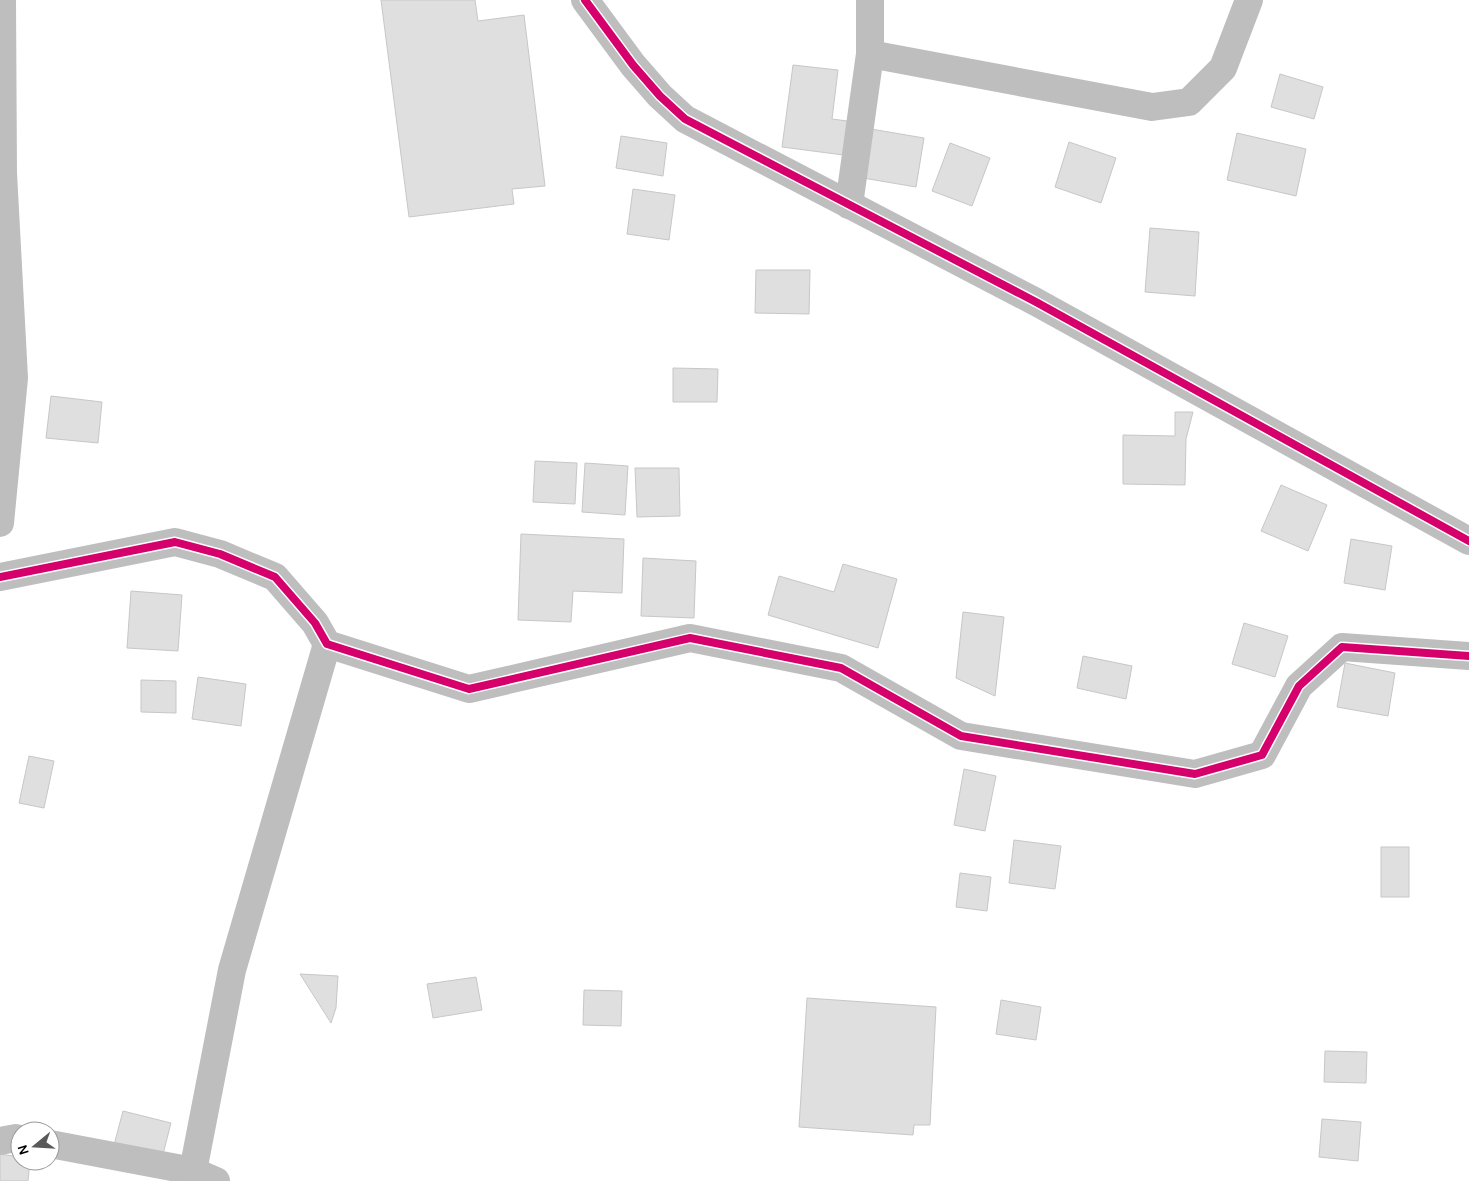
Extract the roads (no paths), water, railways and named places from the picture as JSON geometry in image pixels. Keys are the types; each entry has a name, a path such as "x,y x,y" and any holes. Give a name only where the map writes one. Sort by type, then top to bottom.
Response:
{"street":[{"path":"0,523 14,378 3,173 2,0"},
{"path":"585,0 654,90 685,119 1036,302 1469,541"},
{"path":"849,205 870,54 870,0"},
{"path":"870,54 1152,107 1190,102 1223,68 1249,0"},
{"path":"0,577 175,542 220,554 276,577 315,623 327,644 469,688 690,638 841,668 961,736 1195,774 1262,755 1299,686 1342,647 1469,656"},
{"path":"60,1146 204,1176 232,970 327,644"}]}
